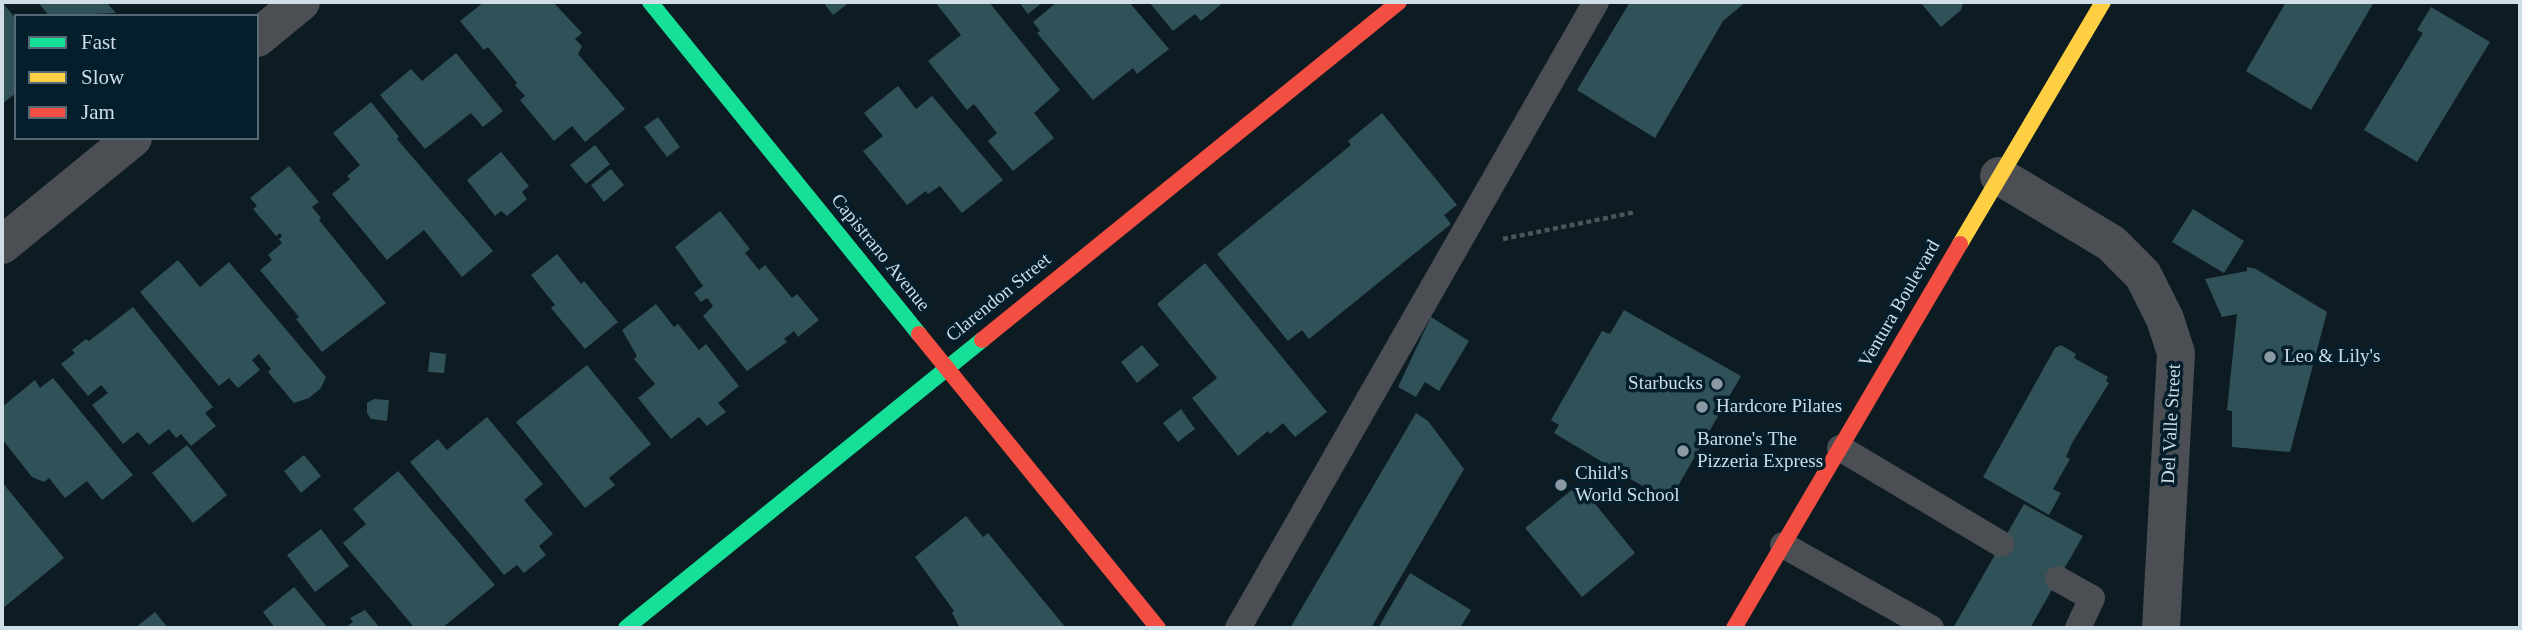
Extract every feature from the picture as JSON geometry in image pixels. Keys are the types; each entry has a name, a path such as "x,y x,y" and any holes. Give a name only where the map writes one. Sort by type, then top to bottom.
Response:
{"street":[{"path":"259,36 301,2"},
{"name":"Capistrano Avenue","path":"650,2 1158,628"},
{"name":"Clarendon Street","path":"626,628 1399,2"},
{"name":"Ventura Boulevard","path":"1734,628 2103,2"},
{"path":"2,245 131,140"},
{"name":"Del Valle Street","path":"1999,176 2111,243 2143,275 2165,319 2176,353 2161,628"}],"lane":[{"path":"1238,628 1596,2"},
{"path":"1840,448 2001,544"},
{"path":"1783,545 1931,628"},
{"path":"2058,579 2092,598 2078,628"}],"path":[{"path":"1454,249 1636,212"}],"building":[{"path":"2,2 14,17 14,95 2,104"},
{"path":"38,2 106,2 116,13 94,14 47,14"},
{"path":"484,2 553,2 582,33 575,39 582,46 578,54 625,109 585,142 572,126 554,141 520,100 525,96 515,85 517,83 488,47 484,50 460,21"},
{"path":"823,2 850,2 833,15"},
{"path":"935,2 989,2 1060,90 1034,113 1054,138 1013,171 988,141 997,133 974,104 967,110 928,61 961,35"},
{"path":"1019,2 1043,2 1028,14"},
{"path":"1057,2 1129,2 1169,49 1137,74 1133,68 1093,100 1037,33 1040,31 1033,22"},
{"path":"1149,2 1224,2 1201,21 1195,14 1173,31"},
{"path":"1630,2 1746,2 1723,21 1655,138 1577,90"},
{"path":"1920,2 1963,4 1961,10 1941,27"},
{"path":"2286,2 2374,2 2311,110 2246,71"},
{"path":"2431,7 2490,42 2417,162 2364,130 2423,33 2417,30"},
{"path":"456,53 503,111 483,127 471,113 425,149 380,95 411,69 422,81"},
{"path":"898,86 916,109 932,96 1003,180 962,213 940,186 928,194 926,191 907,205 863,151 883,136 864,113"},
{"path":"371,102 399,137 397,139 493,251 462,277 424,230 387,260 332,194 350,179 347,176 360,165 333,133"},
{"path":"1382,113 1457,205 1444,215 1451,224 1309,339 1302,330 1288,341 1217,254 1351,145 1348,141"},
{"path":"658,117 680,147 667,157 644,127"},
{"path":"595,145 610,164 586,184 570,165"},
{"path":"501,152 529,186 522,192 527,199 507,216 501,211 495,216 467,180"},
{"path":"289,166 319,202 312,207 321,218 319,220 386,303 322,352 296,319 299,317 260,270 272,260 268,255 282,243 279,239 282,236 280,233 276,236 253,209 257,206 250,198"},
{"path":"611,169 624,185 604,202 591,185"},
{"path":"2193,209 2244,241 2224,273 2172,242"},
{"path":"720,211 750,249 745,253 759,270 765,265 792,298 797,294 819,320 798,337 794,331 784,339 787,342 747,371 703,316 713,306 707,298 701,302 694,293 703,286 675,247"},
{"path":"557,254 581,284 584,281 618,322 585,349 551,308 555,305 531,275"},
{"path":"178,260 200,287 229,262 326,377 321,388 309,398 294,403 268,372 271,369 259,354 252,360 260,370 238,388 229,378 219,386 140,292"},
{"path":"1205,263 1327,412 1295,437 1283,423 1270,434 1268,431 1238,456 1192,398 1217,378 1157,304"},
{"path":"2247,267 2256,269 2327,312 2290,452 2232,447 2232,411 2227,410 2237,314 2222,317 2205,279 2247,271"},
{"path":"656,304 674,327 678,324 699,350 706,344 739,386 718,403 726,412 707,426 699,417 671,439 638,398 655,384 634,359 637,356 622,330"},
{"path":"133,307 213,407 205,413 216,426 191,446 181,434 176,438 169,429 149,445 138,432 123,444 92,405 108,393 101,385 88,396 61,364 75,353 72,350 86,339 89,341"},
{"path":"1624,310 1741,376 1674,493 1669,490 1664,499 1554,433 1559,425 1551,420 1602,331 1610,334"},
{"path":"1431,317 1469,341 1439,391 1425,382 1416,397 1398,387"},
{"path":"1142,345 1159,365 1137,383 1121,362"},
{"path":"2061,345 2076,354 2074,358 2108,377 2106,381 2109,383 2072,443 2066,457 2070,459 2053,489 2061,493 2049,515 1983,477 2055,348"},
{"path":"430,352 446,354 444,373 428,372"},
{"path":"587,365 651,444 609,478 615,485 585,508 516,422"},
{"path":"53,378 133,475 102,500 87,481 65,498 49,478 44,482 32,477 2,439 2,407 35,380 40,388"},
{"path":"374,399 389,400 387,421 371,419 367,413 367,403"},
{"path":"1181,409 1195,429 1178,442 1163,423"},
{"path":"1416,413 1428,421 1464,469 1371,628 1290,628"},
{"path":"487,417 543,484 524,500 553,534 539,546 546,555 524,573 517,565 504,575 410,462 438,439 447,450"},
{"path":"187,445 227,495 193,523 152,473"},
{"path":"304,455 321,476 301,493 284,471"},
{"path":"398,471 495,585 442,628 410,628 413,626 343,543 366,524 353,509"},
{"path":"2,482 64,558 2,609 3,555"},
{"path":"1579,484 1635,553 1582,597 1525,528"},
{"path":"2024,504 2083,536 2030,628 1953,628"},
{"path":"966,516 983,537 988,533 1066,628 960,628 952,613 954,611 915,557"},
{"path":"321,529 349,566 315,592 287,555"},
{"path":"1410,573 1471,610 1460,628 1378,628"},
{"path":"294,587 328,628 275,628 263,612"},
{"path":"365,610 380,628 345,628 353,622 350,618"},
{"path":"155,612 168,628 135,628"}],"traffic: fast":[{"path":"650,2 919,334"},
{"path":"626,628 982,340"}],"traffic: slow":[{"path":"1960,244 2103,2"}],"traffic: jam":[{"path":"982,340 1399,2"},
{"path":"1734,628 1960,244"},
{"path":"919,334 1158,628"}],"place":[{"name":"Leo & Lily's","path":"2270,357"},
{"name":"Starbucks","path":"1717,384"},
{"name":"Hardcore Pilates","path":"1702,407"},
{"name":"Barone's The Pizzeria Express","path":"1683,451"},
{"name":"Child's World School","path":"1561,485"}]}
